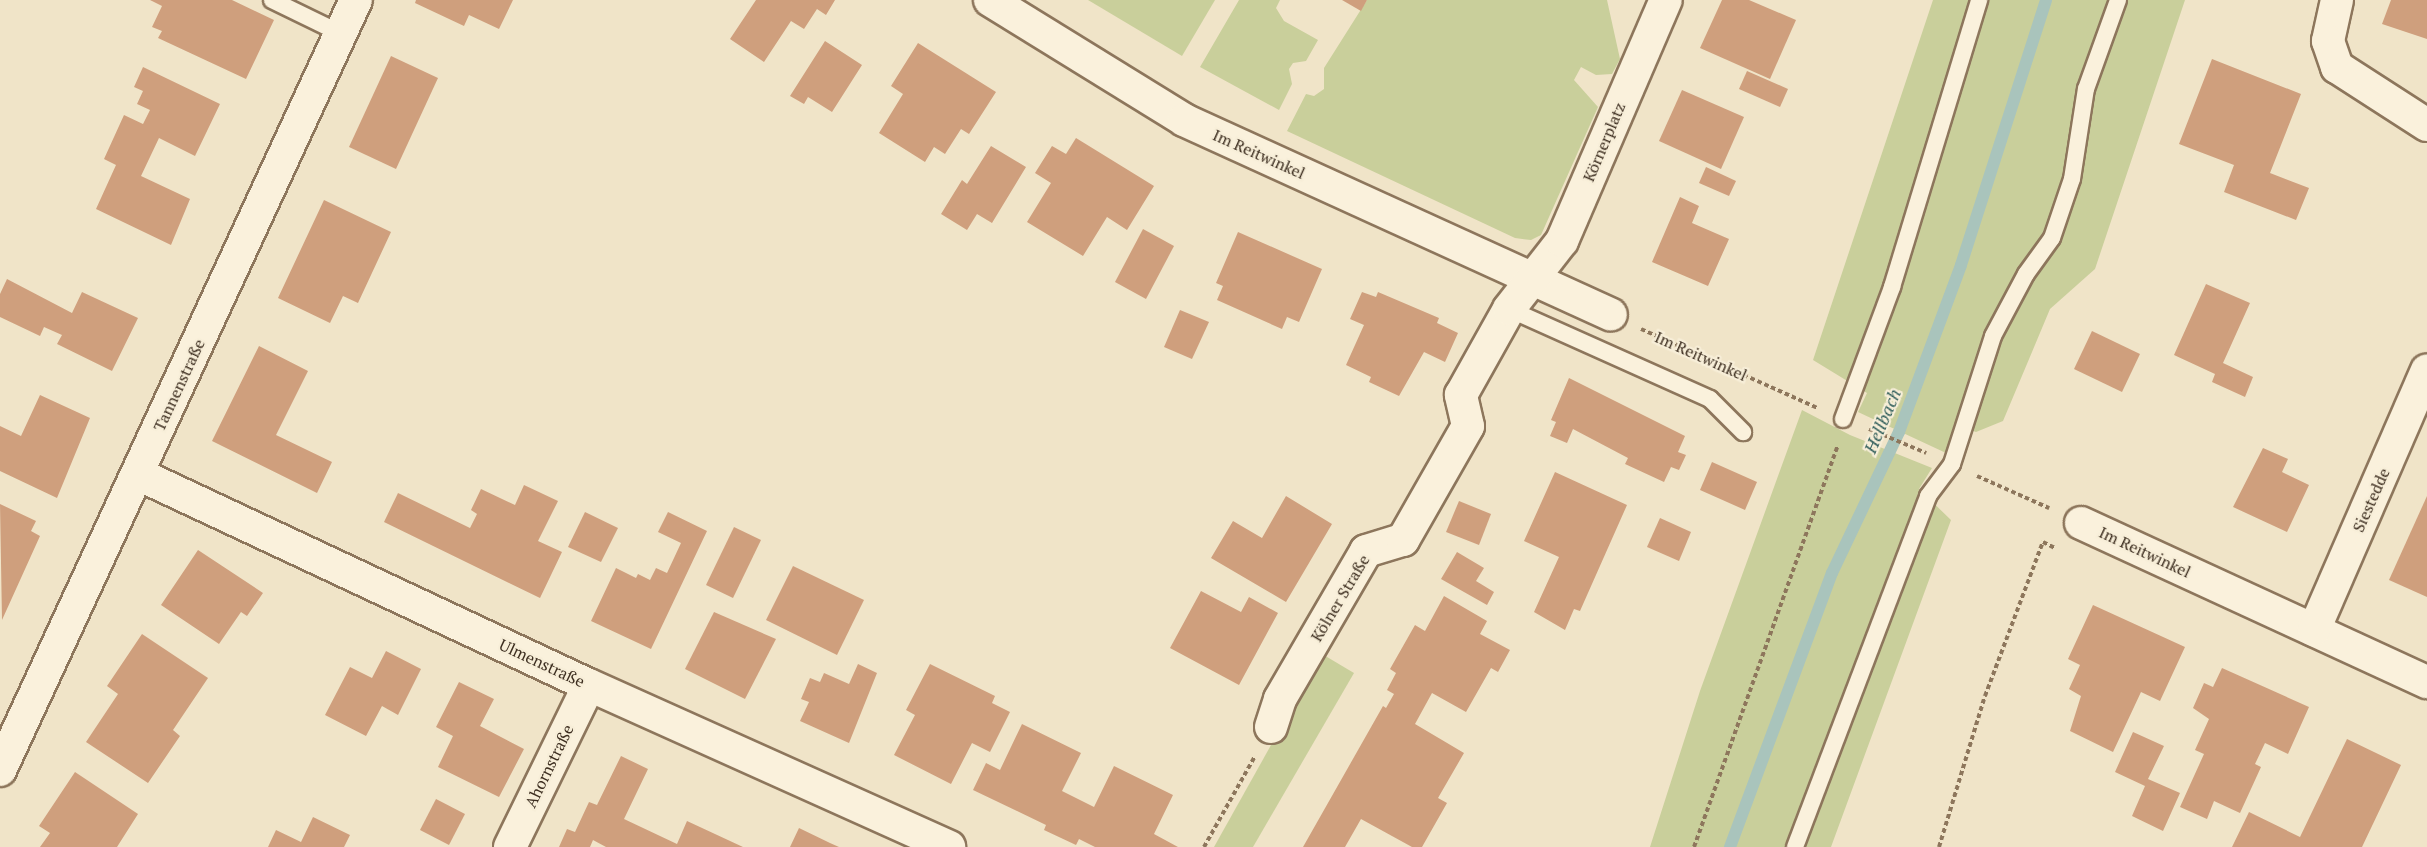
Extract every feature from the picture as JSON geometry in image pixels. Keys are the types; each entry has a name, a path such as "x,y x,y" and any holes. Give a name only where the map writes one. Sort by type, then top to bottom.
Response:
{"street":[{"name":"Tannenstraße","path":"0,770 356,0"},
{"name":"Im Reitwinkel","path":"990,0 1184,120 1611,315"},
{"name":"Körnerplatz","path":"1533,278 1562,241 1666,0"},
{"path":"2337,0 2328,41 2337,68 2427,125"},
{"name":"Kölner Straße","path":"1271,728 1280,699 1366,551 1403,540 1468,426 1461,395 1509,309 1533,278"},
{"name":"Siestedde","path":"2314,630 2427,370"},
{"name":"Ulmenstraße","path":"138,474 589,685 949,847"},
{"name":"Im Reitwinkel","path":"2081,523 2427,682"},
{"name":"Ahornstraße","path":"510,847 589,685"}],"lane":[{"path":"272,0 340,33"},
{"path":"1849,421 1979,0"},
{"path":"1795,847 1929,496 1952,464 1993,336 2026,274 2052,238 2072,179 2086,89 2118,0"},
{"path":"1509,309 1710,399 1743,432"}],"path":[{"name":"Im Reitwinkel","path":"1611,315 2081,523"},
{"path":"1694,847 1837,447 1849,421"},
{"path":"1939,847 1985,696 2043,542 2063,551"},
{"path":"1204,847 1271,728"}],"green space":[{"path":"1088,0 1215,0 1182,56"},
{"path":"1239,0 1280,0 1276,8 1284,21 1318,40 1306,61 1293,63 1289,69 1292,84 1279,110 1200,67"},
{"path":"1367,0 1607,0 1620,59 1612,74 1596,75 1581,67 1574,80 1598,107 1541,235 1531,240 1515,238 1287,131 1306,94 1314,96 1324,89 1324,68"},
{"path":"1933,0 2185,0 2095,269 2050,309 2003,421 1976,432 1954,424 1946,453 1858,412 1867,393 1813,360"},
{"path":"1802,410 1850,435 1932,468 1919,489 1951,520 1831,847 1650,847 1700,691"},
{"path":"1322,654 1354,673 1253,847 1214,847"}],"building":[{"path":"150,0 232,0 274,20 246,79 158,38 162,31 152,27 162,6"},
{"path":"416,0 513,0 499,29 469,15 464,26 415,3"},
{"path":"756,0 835,0 826,15 817,9 804,29 791,21 764,62 730,39"},
{"path":"1342,0 1367,0 1361,11"},
{"path":"1722,0 1749,0 1796,20 1770,79 1700,48"},
{"path":"2391,0 2427,0 2427,39 2382,24"},
{"path":"825,41 862,65 832,112 808,97 804,104 790,96"},
{"path":"918,43 996,92 969,134 961,129 945,154 934,147 925,162 879,133 903,94 891,86"},
{"path":"391,56 438,78 396,169 349,147"},
{"path":"2212,59 2301,94 2270,173 2309,188 2296,220 2224,192 2234,165 2179,144"},
{"path":"143,67 220,104 195,156 159,138 141,176 190,199 171,245 96,209 116,165 104,159 124,115 143,124 150,110 137,104 143,91 134,87"},
{"path":"1747,71 1788,89 1780,107 1739,89"},
{"path":"1682,90 1744,117 1721,169 1659,141"},
{"path":"1076,138 1154,186 1127,230 1107,217 1083,256 1027,222 1051,183 1035,173 1052,146 1066,154"},
{"path":"991,146 1026,167 992,223 977,214 967,230 941,214 962,180 967,184"},
{"path":"1706,167 1736,181 1729,196 1699,183"},
{"path":"1680,197 1699,206 1692,223 1729,239 1708,286 1652,262"},
{"path":"324,200 391,232 358,303 343,296 330,323 278,298"},
{"path":"1143,229 1174,246 1146,299 1115,282"},
{"path":"1238,232 1322,269 1299,322 1287,317 1282,329 1217,300 1223,286 1216,283"},
{"path":"7,279 72,313 82,292 138,318 112,371 57,344 62,335 44,327 40,336 0,317 0,294"},
{"path":"2206,284 2250,303 2223,363 2253,377 2245,397 2212,382 2215,374 2174,355"},
{"path":"1362,292 1376,297 1378,292 1439,318 1437,323 1458,333 1445,362 1424,352 1399,396 1369,382 1371,377 1346,365 1364,325 1350,319"},
{"path":"1180,310 1209,322 1192,359 1164,347"},
{"path":"2092,331 2140,354 2122,392 2074,369"},
{"path":"259,346 308,371 276,435 332,462 317,493 212,441"},
{"path":"1569,378 1685,436 1678,452 1686,455 1679,470 1671,467 1664,482 1625,464 1628,458 1573,429 1567,443 1550,436 1556,422 1551,420"},
{"path":"40,395 90,418 57,498 0,471 0,426 21,436"},
{"path":"2263,448 2288,459 2282,472 2309,485 2287,532 2233,507"},
{"path":"1712,462 1757,482 1745,510 1700,490"},
{"path":"1555,472 1627,505 1580,611 1574,609 1565,630 1534,612 1559,557 1524,541"},
{"path":"524,485 558,501 538,541 562,552 540,598 384,522 398,493 470,528 477,514 471,510 481,489 515,505"},
{"path":"1286,496 1332,524 1286,602 1211,558 1233,521 1262,538"},
{"path":"2427,496 2427,597 2389,580"},
{"path":"1459,501 1491,514 1479,545 1446,532"},
{"path":"0,504 36,521 31,531 40,536 2,620"},
{"path":"585,512 618,528 601,562 568,547"},
{"path":"668,512 707,531 651,649 591,621 616,568 636,578 638,574 650,580 656,568 667,573 681,543 658,532"},
{"path":"1660,518 1691,532 1679,561 1647,547"},
{"path":"734,527 761,540 733,598 706,585"},
{"path":"198,550 263,593 247,616 241,612 219,644 161,605"},
{"path":"1457,552 1484,568 1476,581 1494,592 1487,605 1441,579"},
{"path":"793,566 864,600 837,655 766,620"},
{"path":"1201,591 1241,612 1249,597 1278,613 1239,685 1170,648"},
{"path":"1444,596 1487,621 1480,634 1510,650 1498,672 1491,668 1466,712 1432,693 1415,724 1464,753 1438,798 1447,803 1422,847 1412,847 1361,819 1345,847 1303,847 1383,706 1386,708 1394,694 1387,690 1396,673 1390,669 1415,625 1425,631"},
{"path":"2093,605 2185,647 2160,701 2141,692 2113,752 2070,731 2081,696 2069,689 2080,665 2068,659"},
{"path":"714,612 776,639 745,699 685,669"},
{"path":"142,634 208,678 173,730 180,736 148,783 86,742 118,694 107,686"},
{"path":"386,651 421,669 398,715 382,706 366,736 325,715 350,667 372,678"},
{"path":"858,664 877,673 849,743 800,721 809,702 801,699 810,678 820,682 824,673 849,684"},
{"path":"930,664 995,696 992,703 1010,712 990,752 972,743 951,784 894,755 915,715 906,710"},
{"path":"2222,668 2309,707 2288,754 2265,743 2255,764 2261,767 2240,813 2214,801 2207,819 2180,807 2204,754 2195,750 2209,719 2193,708 2204,683 2213,687"},
{"path":"459,682 494,699 480,726 524,749 499,797 438,767 453,736 436,727"},
{"path":"1022,724 1081,753 1062,791 1094,807 1114,766 1173,795 1154,834 1178,847 1095,847 1079,839 1076,845 1044,830 1046,825 973,790 986,763 1000,770"},
{"path":"2133,732 2164,746 2148,779 2180,793 2163,831 2132,816 2145,786 2115,772"},
{"path":"2347,739 2401,765 2362,847 2232,847 2249,812 2300,837"},
{"path":"621,756 648,769 624,819 677,844 687,821 743,847 606,847 593,840 590,847 559,847 567,829 575,832 589,802 597,805"},
{"path":"75,772 138,814 117,847 40,847 50,833 39,826"},
{"path":"436,799 465,814 449,845 420,830"},
{"path":"313,817 350,835 344,847 268,847 276,830 301,842"},
{"path":"799,828 830,843 839,847 790,847"}],"waterway":[{"name":"Hellbach","path":"1730,847 1832,573 1899,432 1961,265 2046,0"}]}
